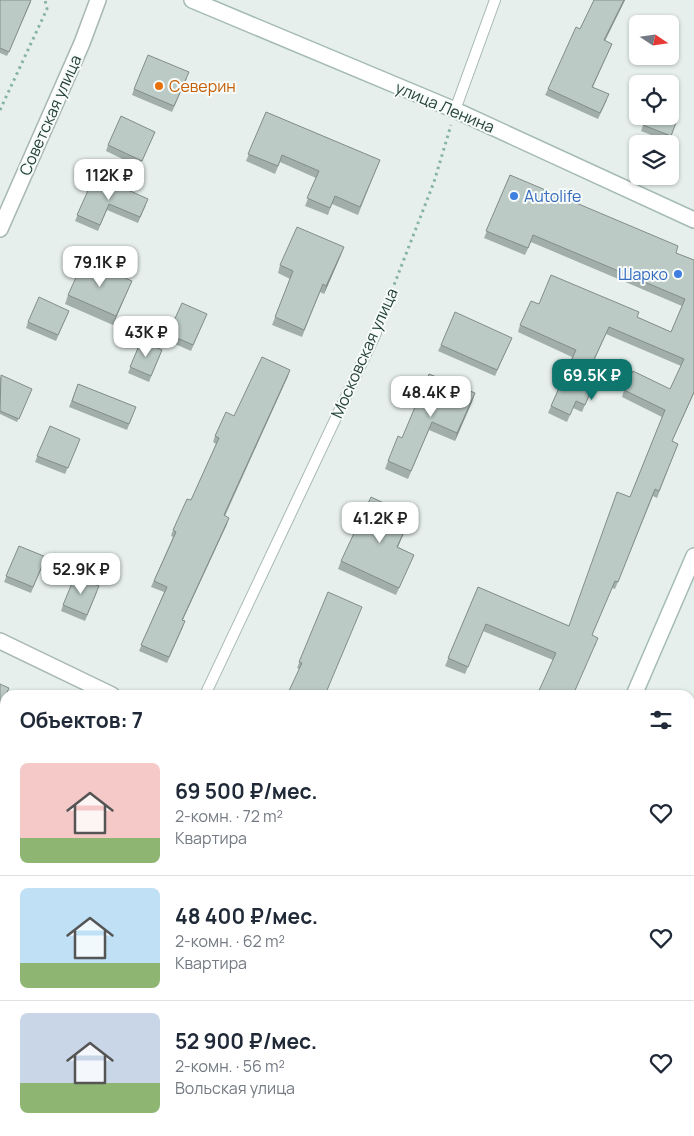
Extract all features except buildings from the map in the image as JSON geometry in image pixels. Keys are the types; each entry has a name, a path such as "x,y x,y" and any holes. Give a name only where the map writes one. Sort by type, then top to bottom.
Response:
{"main road":[{"name":"Советская улица","path":"0,229 82,43 98,0"},
{"name":"улица Ленина","path":"192,0 456,110 694,220"},
{"path":"636,690 694,556"},
{"path":"0,641 102,690"}],"lane":[{"path":"456,110 495,0"},
{"name":"Московская улица","path":"207,690 376,333"}],"path":[{"path":"0,110 47,9 45,0"},
{"name":"Московская улица","path":"376,333 434,182 456,110"}],"place":[{"name":"Северин","path":"159,86"},
{"name":"Autolife","path":"514,196"},
{"name":"Шарко","path":"678,274"}]}
